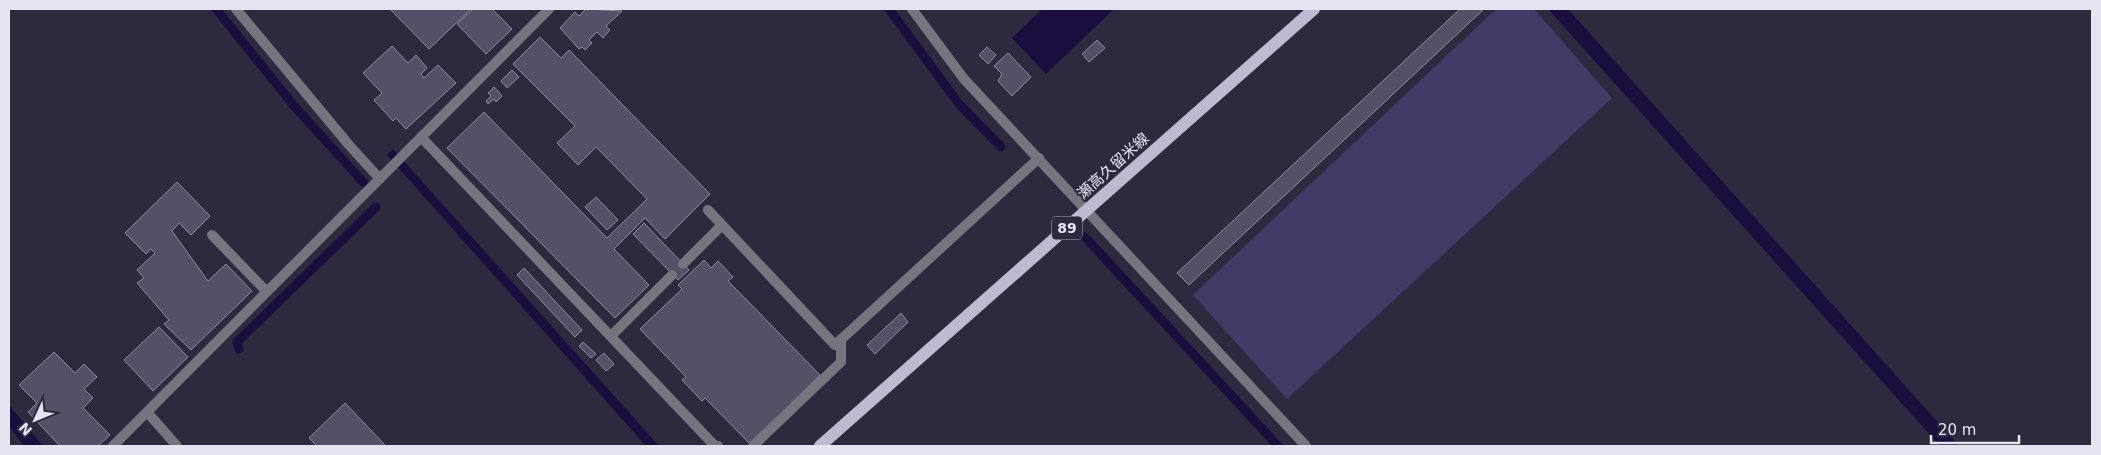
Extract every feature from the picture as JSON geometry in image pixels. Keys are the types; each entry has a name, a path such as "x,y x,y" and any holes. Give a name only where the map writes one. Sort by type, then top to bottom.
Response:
{"main road":[{"name":"瀬高久留米線","path":"820,446 1314,9"}],"street":[{"path":"236,9 349,145 380,179"},
{"path":"113,446 549,9"},
{"path":"912,9 964,79 1306,446"},
{"path":"421,137 715,446 718,446"},
{"path":"708,210 835,345 1039,158"},
{"path":"683,264 722,225"},
{"path":"212,235 267,292"},
{"path":"611,336 672,275"},
{"path":"753,446 841,362 841,340"},
{"path":"147,412 177,446"}],"shaded area":[{"path":"1042,9 1114,9 1046,74 1012,38"},
{"path":"1496,9 1534,9 1612,98 1287,399 1193,295"},
{"path":"1548,9 1568,9 1959,446 1940,446"},
{"path":"393,149 659,446 646,446 387,155"},
{"path":"9,405 43,446 24,446 9,426"}],"building":[{"path":"390,9 471,9 429,49"},
{"path":"473,9 492,9 512,29 486,54 457,24"},
{"path":"586,9 622,11 606,26 610,30 603,38 597,32 589,40 592,43 585,50 582,47 579,49 560,28 575,12 579,16"},
{"path":"1460,9 1484,9 1189,285 1177,273"},
{"path":"540,37 561,58 569,50 710,194 665,239 645,218 614,249 649,285 615,318 447,148 484,112 607,238 647,199 596,147 578,165 557,143 575,126 513,64"},
{"path":"1097,40 1105,48 1089,62 1082,54"},
{"path":"392,46 408,63 416,55 427,68 421,74 424,78 438,65 456,83 406,129 396,118 393,121 374,100 382,93 363,73"},
{"path":"987,47 996,55 988,64 979,55"},
{"path":"1008,53 1031,77 1012,96 998,81 1002,74 994,66"},
{"path":"512,70 519,77 507,88 501,81"},
{"path":"494,87 502,96 496,102 494,99 488,104 486,101 491,96 488,93"},
{"path":"177,182 210,216 191,235 179,223 172,231 208,281 226,264 252,291 191,350 164,324 169,320 137,283 144,278 137,270 155,253 151,249 146,254 125,233"},
{"path":"596,197 618,220 607,230 585,207"},
{"path":"644,223 689,270 678,280 633,234"},
{"path":"704,260 711,268 718,261 733,277 728,281 820,375 750,444 705,398 702,401 682,380 686,377 640,329 682,289 678,285"},
{"path":"524,268 582,330 575,337 517,275"},
{"path":"901,313 908,322 875,354 867,345"},
{"path":"159,327 188,357 153,391 124,360"},
{"path":"583,342 596,354 591,358 579,346"},
{"path":"54,352 75,373 84,364 97,377 84,389 93,398 83,408 110,435 98,446 60,446 28,412 37,403 19,385"},
{"path":"604,353 614,364 606,371 596,360"},
{"path":"345,403 385,445 317,446 309,438"}],"waterway":[{"path":"216,9 295,107 364,183"},
{"path":"889,9 959,104 1001,147"},
{"path":"239,349 237,342 376,207"},
{"path":"1085,237 1278,446"}]}
